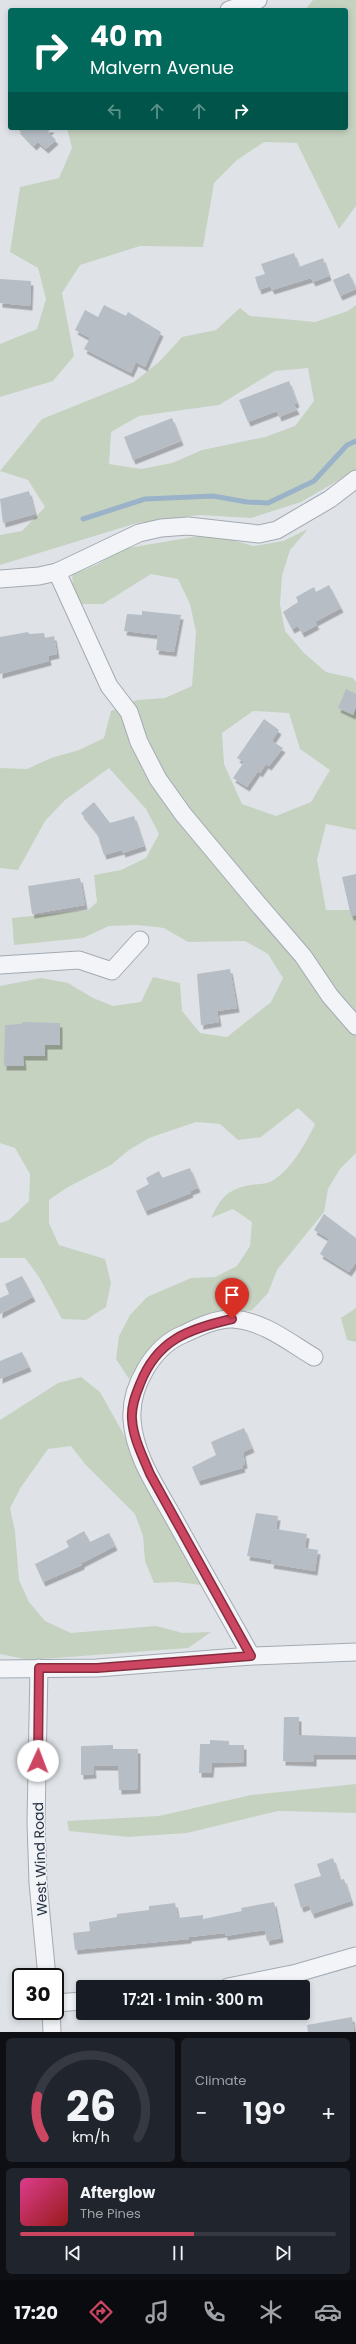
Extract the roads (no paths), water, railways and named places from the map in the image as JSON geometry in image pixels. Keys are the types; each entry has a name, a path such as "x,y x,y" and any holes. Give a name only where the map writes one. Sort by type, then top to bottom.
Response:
{"street":[{"path":"236,8 258,0"},
{"path":"0,579 39,576 57,572 139,532 161,528 188,526 259,534 277,530 330,499 356,479"},
{"path":"57,572 109,686 129,712 139,742 158,779 248,892 304,956 330,996 356,1026"},
{"path":"0,965 78,960 112,971 140,940"},
{"path":"251,1656 150,1474 137,1443 132,1419 133,1401 147,1366 159,1352 180,1335 204,1325 232,1319 253,1323 277,1334 314,1357"},
{"path":"0,1669 97,1668 251,1656 356,1652"},
{"name":"West Wind Road","path":"39,1668 36,1822 38,1883 46,1968"},
{"path":"262,1980 297,1973 356,1956"},
{"path":"64,2002 76,2002"},
{"path":"51,2020 52,2032"}],"waterway":[{"path":"83,519 145,499 213,496 247,502 268,503 314,481 347,445 356,441"}]}
